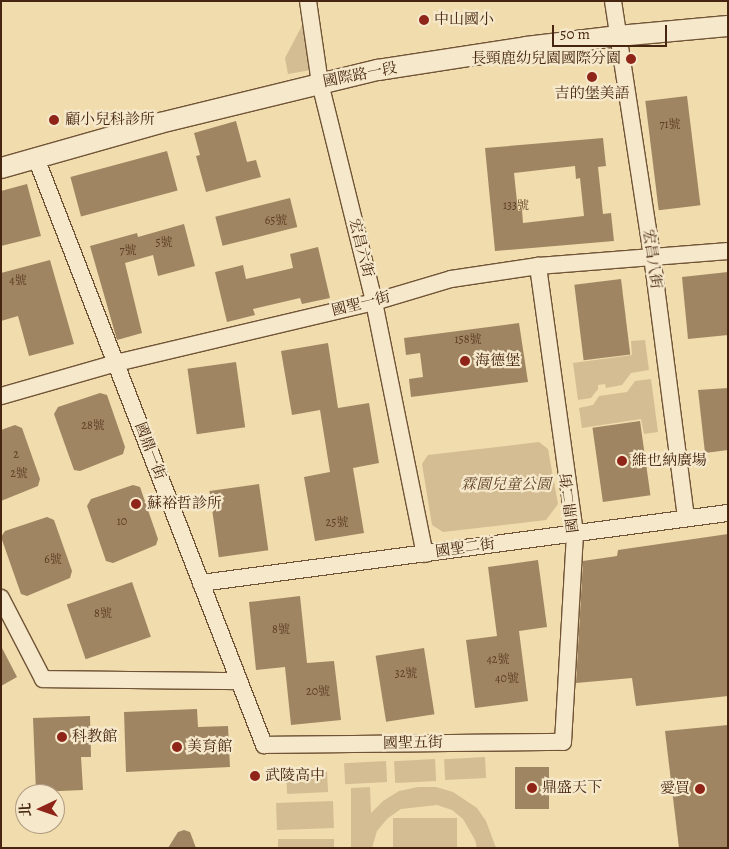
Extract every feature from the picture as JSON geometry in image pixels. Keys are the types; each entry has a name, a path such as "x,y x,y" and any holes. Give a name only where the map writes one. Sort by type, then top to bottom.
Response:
{"street":[{"name":"宏昌六街","path":"308,1 320,83 374,302 425,554"},
{"name":"宏昌八街","path":"613,1 652,256 686,518"},
{"name":"國際路一段","path":"1,168 160,123 320,83 387,69 618,36 728,26"},
{"name":"國鼎一街","path":"36,158 264,745"},
{"name":"國聖一街","path":"1,396 116,363 374,302 451,279 538,266 728,251"},
{"name":"國鼎二街","path":"538,266 575,533 563,742"},
{"name":"國聖二街","path":"201,583 728,513"},
{"path":"1,598 43,679 239,680"},
{"name":"國聖五街","path":"264,745 563,742"}],"green space":[{"path":"306,18 311,70 288,74 285,58"},
{"path":"645,340 649,370 631,373 622,385 606,388 605,384 598,385 598,389 591,398 578,400 573,363 632,355 631,341"},
{"path":"651,379 658,432 644,434 641,419 582,428 579,408 593,405 599,396 627,392 635,381"},
{"name":"霖園兒童公園","path":"539,442 548,449 558,504 546,520 443,532 432,525 422,464 428,455"},
{"path":"485,757 486,778 445,780 444,759"},
{"path":"435,759 436,781 395,783 394,761"},
{"path":"386,761 387,782 345,784 344,763"},
{"path":"327,771 328,792 287,794 286,773"},
{"path":"370,787 371,813 383,801 399,791 418,787 436,787 453,792 477,808 486,821 496,848 477,848 475,840 463,819 452,810 437,805 401,809 388,818 377,831 372,848 351,848 351,788"},
{"path":"333,801 334,828 277,830 276,803"},
{"path":"393,818 457,818 457,848 393,848"},
{"path":"278,839 334,839 334,848 278,848"}],"building":[{"path":"687,96 700,205 659,210 645,101"},
{"path":"236,121 247,162 256,160 261,177 206,192 196,156 200,155 194,133"},
{"path":"603,138 606,166 598,167 603,214 611,213 614,241 495,251 485,148","holes":["575,166 576,179 580,178 584,216 523,223 522,210 518,211 514,173"]},
{"path":"167,151 178,191 81,216 70,177"},
{"path":"27,184 41,236 1,246 1,191"},
{"path":"290,198 297,227 223,246 215,217"},
{"path":"184,224 195,266 158,276 153,255 125,263 142,333 117,340 90,246 137,233 138,237"},
{"path":"318,247 330,298 302,304 300,298 253,309 255,315 227,322 215,272 243,265 246,279 293,268 290,254"},
{"path":"50,260 74,344 29,356 18,316 1,321 1,273"},
{"path":"728,272 728,335 688,339 682,277"},
{"path":"621,279 630,354 584,360 574,285"},
{"name":"海德堡","path":"519,323 528,382 411,397 409,379 423,377 420,353 406,355 404,338"},
{"path":"328,343 338,408 369,403 379,463 353,468 364,533 315,541 304,477 330,472 320,410 292,415 281,351"},
{"path":"236,362 245,427 197,434 187,369"},
{"name":"維也納廣場","path":"728,388 728,450 705,453 698,390"},
{"path":"100,393 107,395 125,447 123,454 80,471 74,470 54,414 58,407"},
{"name":"維也納廣場","path":"640,421 650,495 603,502 592,428"},
{"path":"15,425 22,428 40,479 38,486 1,501 1,430"},
{"path":"259,484 268,550 219,557 209,491"},
{"path":"133,485 140,487 158,539 156,545 113,563 106,561 87,506 91,499"},
{"path":"47,517 54,520 72,571 70,578 27,596 21,594 1,537 5,531"},
{"path":"728,534 728,696 636,706 632,678 576,683 583,561 617,556 618,550"},
{"path":"538,560 547,627 519,631 528,701 475,708 466,640 497,636 488,567"},
{"path":"132,582 151,637 86,659 67,604"},
{"path":"300,596 307,663 334,661 341,720 291,725 285,667 256,670 249,602"},
{"path":"1,646 17,677 1,686"},
{"path":"424,648 434,714 386,722 376,656"},
{"name":"美育館","path":"197,709 198,727 228,726 230,767 126,772 124,712"},
{"name":"科教館","path":"90,716 91,757 81,757 83,790 65,791 65,784 36,784 33,718"},
{"name":"愛買","path":"728,725 728,848 679,848 665,731"},
{"name":"鼎盛天下","path":"515,767 549,767 549,809 515,809"},
{"path":"184,830 190,832 196,848 168,848 178,832"}],"place":[{"name":"中山國小","path":"424,20"},
{"name":"長頸鹿幼兒園國際分園","path":"631,59"},
{"name":"吉的堡美語","path":"592,77"},
{"name":"顧小兒科診所","path":"54,120"},
{"name":"海德堡","path":"465,361"},
{"name":"維也納廣場","path":"622,461"},
{"name":"蘇裕哲診所","path":"136,504"},
{"name":"科教館","path":"62,737"},
{"name":"美育館","path":"177,747"},
{"name":"武陵高中","path":"255,776"},
{"name":"鼎盛天下","path":"532,788"},
{"name":"愛買","path":"700,789"}]}
